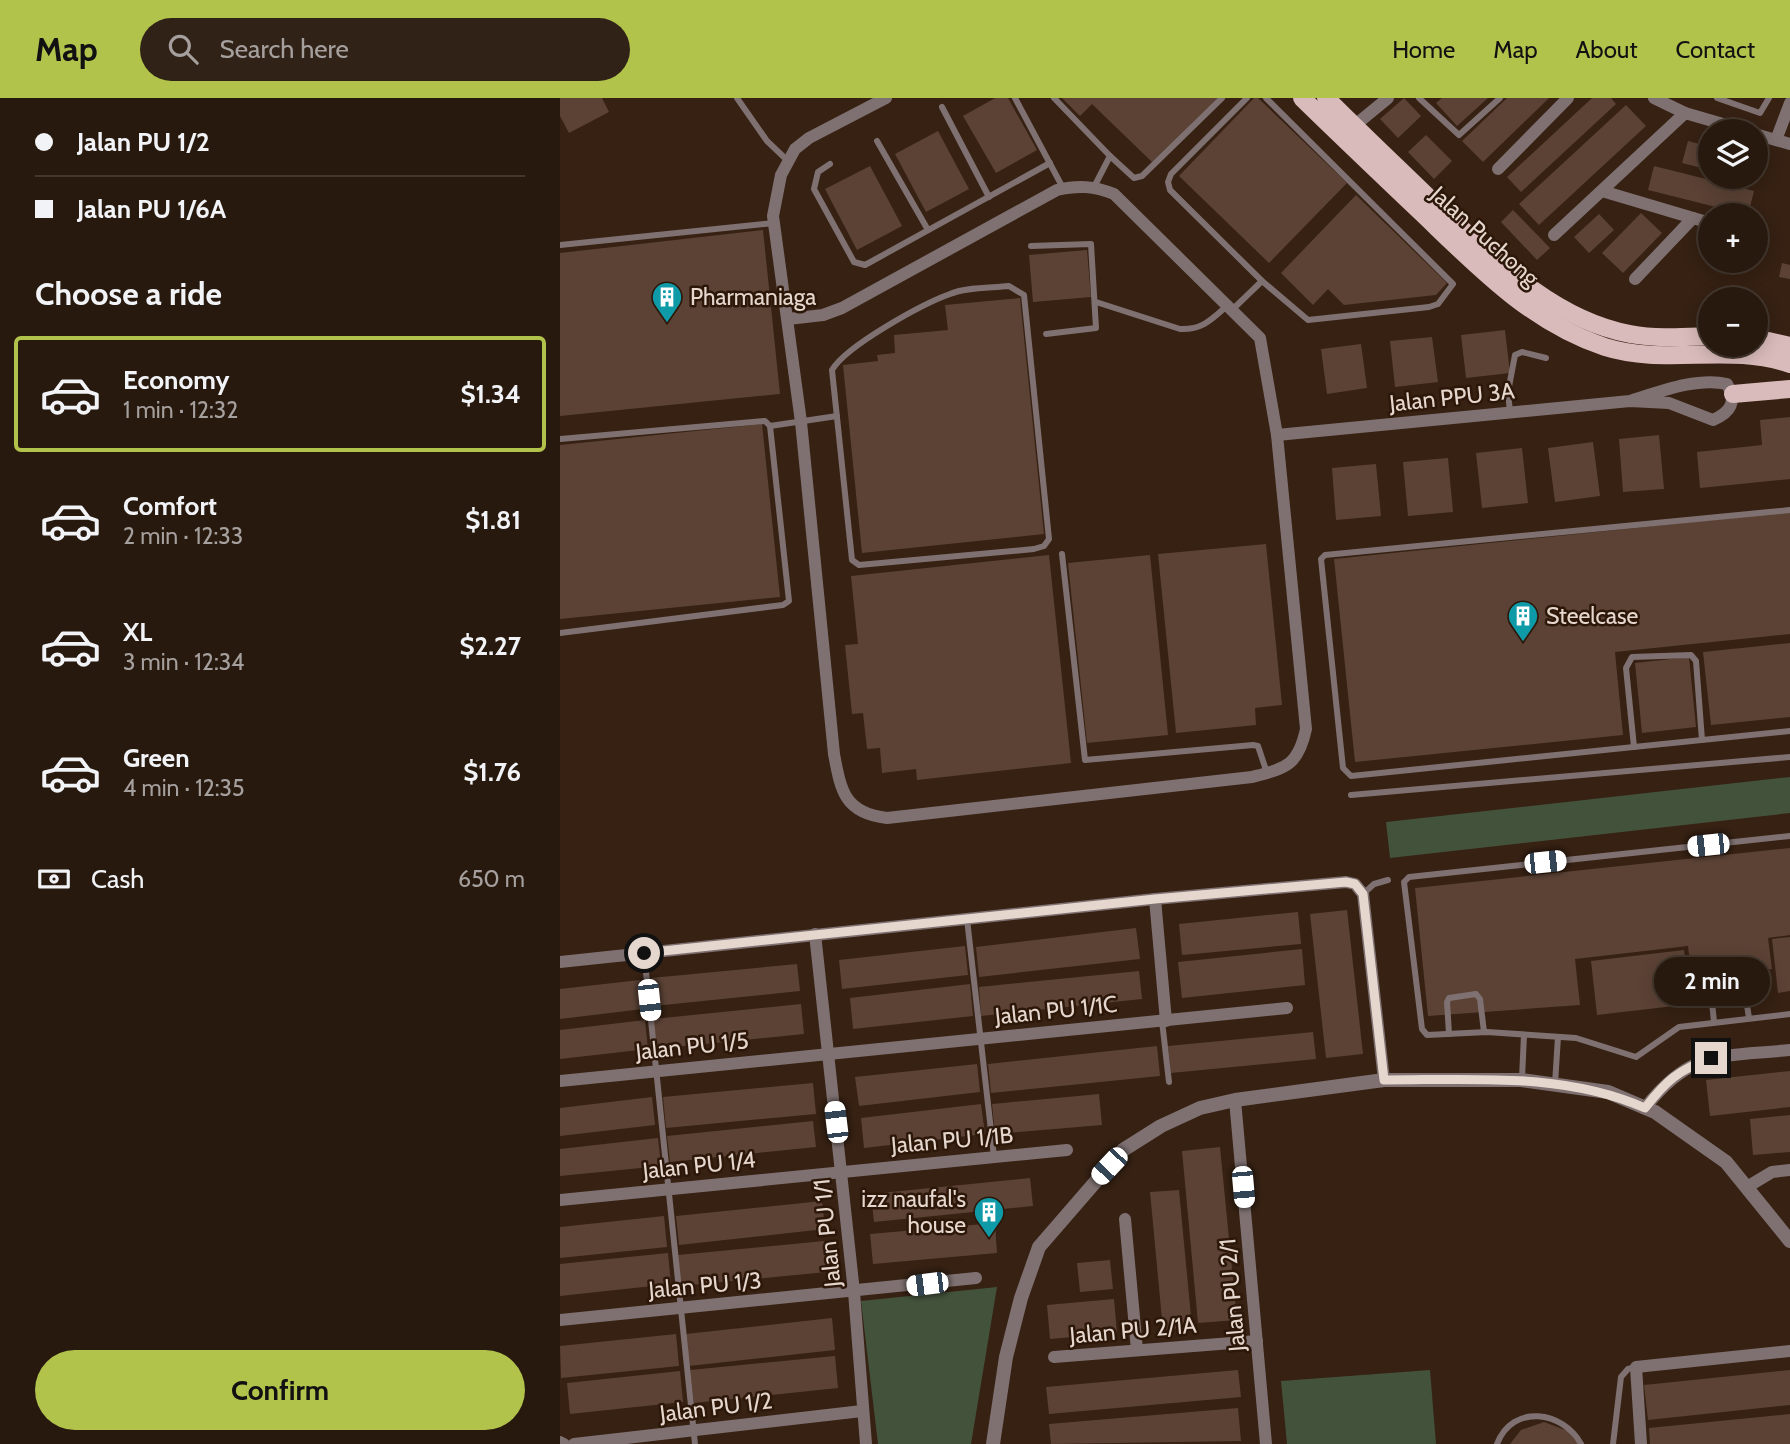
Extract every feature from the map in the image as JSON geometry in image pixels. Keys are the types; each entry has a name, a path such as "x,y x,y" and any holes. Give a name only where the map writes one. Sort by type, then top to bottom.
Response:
{"main road":[{"name":"Jalan Puchong","path":"1302,98 1497,285 1548,320 1604,346 1625,352 1742,353 1790,364"},
{"name":"Jalan Puchong","path":"1326,98 1506,269 1562,308 1628,334 1654,338 1698,336"},
{"path":"1768,341 1790,346"},
{"path":"1733,394 1790,389"}],"street":[{"path":"788,319 823,315 842,308 1063,188 1094,187 1114,194 1260,338 1277,435 1306,729 1302,747 1292,763 1267,773 887,818 855,809 839,781 834,754 801,422 774,223 775,196 788,161 809,138 886,98"},
{"path":"1354,126 1388,98"},
{"path":"1498,169 1569,98"},
{"path":"1654,98 1685,113 1706,119"},
{"path":"1776,140 1790,103"},
{"path":"1554,235 1685,113"},
{"path":"1768,138 1790,144"},
{"path":"1602,191 1698,219"},
{"path":"1635,279 1693,218"},
{"name":"Jalan PPU 3A","path":"1277,435 1630,401 1669,403 1713,420 1726,414 1733,405 1733,394 1727,384 1718,382 1664,390 1630,401"},
{"path":"560,962 967,918 1346,882 1355,884 1363,894 1384,1080"},
{"path":"1155,899 1164,1021"},
{"name":"Jalan PU 1/1","path":"815,934 854,1292 866,1444"},
{"name":"Jalan PU 1/1C","path":"828,1054 1287,1009"},
{"path":"1645,1108 1666,1081 1687,1067 1711,1058 1790,1050"},
{"name":"Jalan PU 1/5","path":"560,1081 828,1054"},
{"path":"993,1444 1006,1357 1021,1298 1039,1247 1123,1150 1161,1126 1200,1108 1235,1100 1384,1080 1521,1080 1608,1092 1645,1108 1726,1162 1790,1241"},
{"name":"Jalan PU 2/1","path":"1235,1100 1266,1444"},
{"name":"Jalan PU 1/1B","path":"841,1172 1067,1150"},
{"path":"1747,1187 1772,1172 1790,1170"},
{"name":"Jalan PU 1/4","path":"560,1200 841,1172"},
{"path":"1125,1219 1137,1350"},
{"name":"Jalan PU 1/3","path":"560,1320 976,1278"},
{"name":"Jalan PU 2/1A","path":"1054,1357 1257,1341"},
{"path":"1641,1444 1636,1367 1790,1351"},
{"name":"Jalan PU 1/2","path":"574,1444 694,1437 862,1411"}],"lane":[{"path":"737,98 766,141 788,161"},
{"path":"1015,98 1063,188"},
{"path":"1054,98 1134,178 1142,176 1222,98"},
{"path":"1247,98 1171,174 1168,182 1170,190 1262,281 1308,320 1438,304 1452,284 1266,98"},
{"path":"1419,98 1459,135 1500,98"},
{"path":"1717,98 1760,113 1769,98"},
{"path":"942,107 989,197"},
{"path":"877,141 928,230"},
{"path":"1094,187 1110,156"},
{"path":"830,164 818,172 814,189 854,262 864,265 1050,163"},
{"path":"560,245 774,223"},
{"path":"1031,246 1091,244 1096,302 1095,329 1046,334"},
{"path":"1096,302 1180,329 1195,330 1231,307 1262,281"},
{"path":"1009,286 1018,289 1024,295 1049,539 1044,546 1034,549 859,565 852,560 837,416 832,370 839,359 921,307 952,293 1009,286"},
{"path":"1510,412 1508,392 1515,355 1522,352 1546,358"},
{"path":"770,426 837,416"},
{"path":"560,439 765,421 770,426 789,601 783,605 560,633"},
{"path":"1790,510 1325,555 1321,559 1343,768 1351,776 1790,731"},
{"path":"1062,554 1084,760 1253,745 1258,746 1267,773"},
{"path":"1634,747 1626,667 1632,657 1692,655 1696,661 1702,740"},
{"path":"1351,795 1790,757"},
{"path":"1790,836 1409,877 1404,882 1422,1029 1427,1035 1484,1032 1576,1038 1636,1057 1679,1027 1790,1014"},
{"path":"1363,894 1374,884 1388,880"},
{"path":"967,918 994,1157"},
{"path":"644,953 694,1437"},
{"path":"1714,1022 1711,992 1714,988 1744,986 1749,1018"},
{"path":"1449,1034 1449,998 1476,994 1480,999 1484,1032"},
{"path":"1164,1021 1169,1082"},
{"path":"1521,1080 1524,1035"},
{"path":"1555,1085 1558,1037"},
{"path":"1613,1444 1621,1377 1628,1369 1636,1367"},
{"path":"1497,1444 1501,1433 1520,1419 1544,1415 1566,1424 1581,1444"}],"green space":[{"path":"1790,777 1790,813 1390,858 1386,822"},
{"path":"997,1287 971,1444 878,1444 861,1301"},
{"path":"1430,1370 1436,1444 1287,1444 1281,1381"}],"building":[{"path":"560,98 602,98 609,112 569,133 560,116"},
{"path":"995,98 1008,98 1037,150 996,173 963,116"},
{"path":"1062,98 1218,98 1152,162 1092,104 1080,116"},
{"path":"1254,98 1258,98 1347,183 1269,263 1179,176"},
{"path":"1404,98 1421,116 1398,138 1380,119"},
{"path":"1442,98 1488,98 1457,126 1436,103"},
{"path":"1507,98 1549,98 1483,162 1462,141"},
{"path":"1592,98 1611,98 1616,104 1521,192 1507,177"},
{"path":"1626,105 1646,126 1539,225 1519,204"},
{"path":"938,131 969,189 926,212 895,154"},
{"path":"1426,135 1452,161 1434,179 1408,152"},
{"path":"1688,141 1698,144 1698,167 1682,163"},
{"path":"870,166 902,226 857,250 825,189"},
{"path":"1654,166 1698,177 1698,189 1754,191 1751,203 1700,203 1648,190"},
{"path":"1356,195 1447,283 1436,295 1344,305 1328,289 1313,305 1281,273"},
{"path":"1513,210 1550,248 1537,260 1501,222"},
{"path":"1641,213 1662,233 1623,273 1602,253"},
{"path":"1599,214 1614,230 1589,253 1574,237"},
{"name":"Pharmaniaga","path":"763,230 780,394 560,416 560,253"},
{"path":"1087,250 1091,297 1033,302 1029,255"},
{"path":"1782,263 1790,265 1790,279 1779,277"},
{"path":"1020,298 1044,534 862,553 843,365 878,361 877,355 895,353 894,335 948,330 945,305"},
{"path":"1505,330 1510,373 1466,378 1461,335"},
{"path":"1432,337 1438,382 1395,387 1390,341"},
{"path":"1361,344 1367,388 1327,394 1321,349"},
{"path":"1790,417 1790,479 1700,488 1697,452 1762,445 1760,420"},
{"path":"762,424 780,597 560,619 560,445"},
{"path":"1659,435 1664,489 1623,492 1619,439"},
{"path":"1593,442 1600,496 1555,502 1548,448"},
{"path":"1522,448 1528,503 1482,508 1476,453"},
{"path":"1448,458 1453,512 1408,516 1403,462"},
{"path":"1376,464 1381,516 1336,520 1332,468"},
{"name":"Steelcase","path":"1790,512 1790,634 1615,652 1623,735 1355,762 1334,559"},
{"path":"1266,544 1282,705 1255,708 1256,725 1176,733 1158,554"},
{"path":"1049,555 1071,763 917,780 916,769 882,773 880,748 867,749 863,713 852,714 845,645 858,644 851,576"},
{"path":"1150,555 1168,735 1087,743 1068,563"},
{"path":"1790,643 1790,717 1711,725 1703,652"},
{"path":"1689,657 1696,727 1642,733 1635,663"},
{"path":"1790,848 1790,935 1768,938 1772,969 1692,978 1688,946 1575,959 1580,1005 1428,1016 1415,888"},
{"path":"1347,910 1363,1054 1326,1058 1310,914"},
{"path":"1298,912 1301,944 1182,955 1179,924"},
{"path":"1136,928 1140,959 979,977 976,947"},
{"path":"1790,937 1790,991 1778,993 1772,939"},
{"path":"965,946 968,975 842,989 839,960"},
{"path":"1302,949 1305,985 1182,998 1178,962"},
{"path":"1684,950 1691,1004 1597,1015 1591,961"},
{"path":"797,964 800,991 654,1006 651,978"},
{"path":"1139,971 1142,999 981,1016 979,987"},
{"path":"640,980 643,1009 560,1019 560,989"},
{"path":"970,984 973,1016 853,1029 850,998"},
{"path":"801,1004 804,1034 656,1049 653,1019"},
{"path":"645,1020 648,1049 560,1059 560,1030"},
{"path":"1313,1032 1316,1059 1171,1073 1168,1046"},
{"path":"1157,1046 1160,1076 991,1093 988,1064"},
{"path":"977,1064 980,1092 859,1106 855,1077"},
{"path":"1790,1071 1790,1107 1710,1116 1706,1080"},
{"path":"813,1083 816,1114 666,1128 663,1097"},
{"path":"1099,1094 1102,1125 995,1134 992,1104"},
{"path":"652,1097 655,1125 560,1136 560,1108"},
{"path":"981,1104 985,1134 864,1148 861,1118"},
{"path":"1790,1115 1790,1152 1753,1155 1750,1119"},
{"path":"813,1121 816,1147 670,1162 667,1136"},
{"path":"658,1138 661,1166 560,1176 560,1149"},
{"path":"1220,1147 1237,1320 1198,1323 1182,1151"},
{"path":"1030,1178 1033,1206 874,1222 871,1194"},
{"path":"1179,1190 1192,1327 1163,1330 1150,1192"},
{"path":"822,1201 825,1229 679,1245 676,1216"},
{"path":"664,1216 667,1247 560,1258 560,1227"},
{"path":"995,1223 997,1253 873,1264 870,1234"},
{"path":"824,1241 827,1272 680,1286 678,1255"},
{"path":"668,1253 671,1284 560,1296 560,1264"},
{"path":"1110,1260 1113,1289 1080,1292 1077,1263"},
{"path":"1114,1299 1117,1333 1050,1339 1047,1305"},
{"path":"832,1318 835,1350 689,1366 686,1334"},
{"path":"676,1334 679,1366 561,1378 560,1346"},
{"path":"835,1356 838,1388 694,1403 690,1370"},
{"path":"1238,1370 1241,1397 1049,1414 1046,1387"},
{"path":"1790,1370 1790,1405 1648,1420 1644,1385"},
{"path":"680,1371 683,1402 570,1414 567,1383"},
{"path":"1238,1408 1241,1441 1051,1444 1049,1424"},
{"path":"1790,1414 1790,1444 1650,1444 1649,1428"},
{"path":"1544,1422 1568,1431 1578,1444 1510,1444 1521,1430"}],"place":[{"name":"Pharmaniaga","path":"667,324"},
{"name":"Steelcase","path":"1523,643"},
{"name":"izz naufal's house","path":"989,1239"}],"route":[{"path":"644,953 1155,899 1346,882 1355,884 1363,894 1384,1080 1521,1080 1608,1092 1645,1108 1666,1081 1687,1067 1711,1058"}]}
